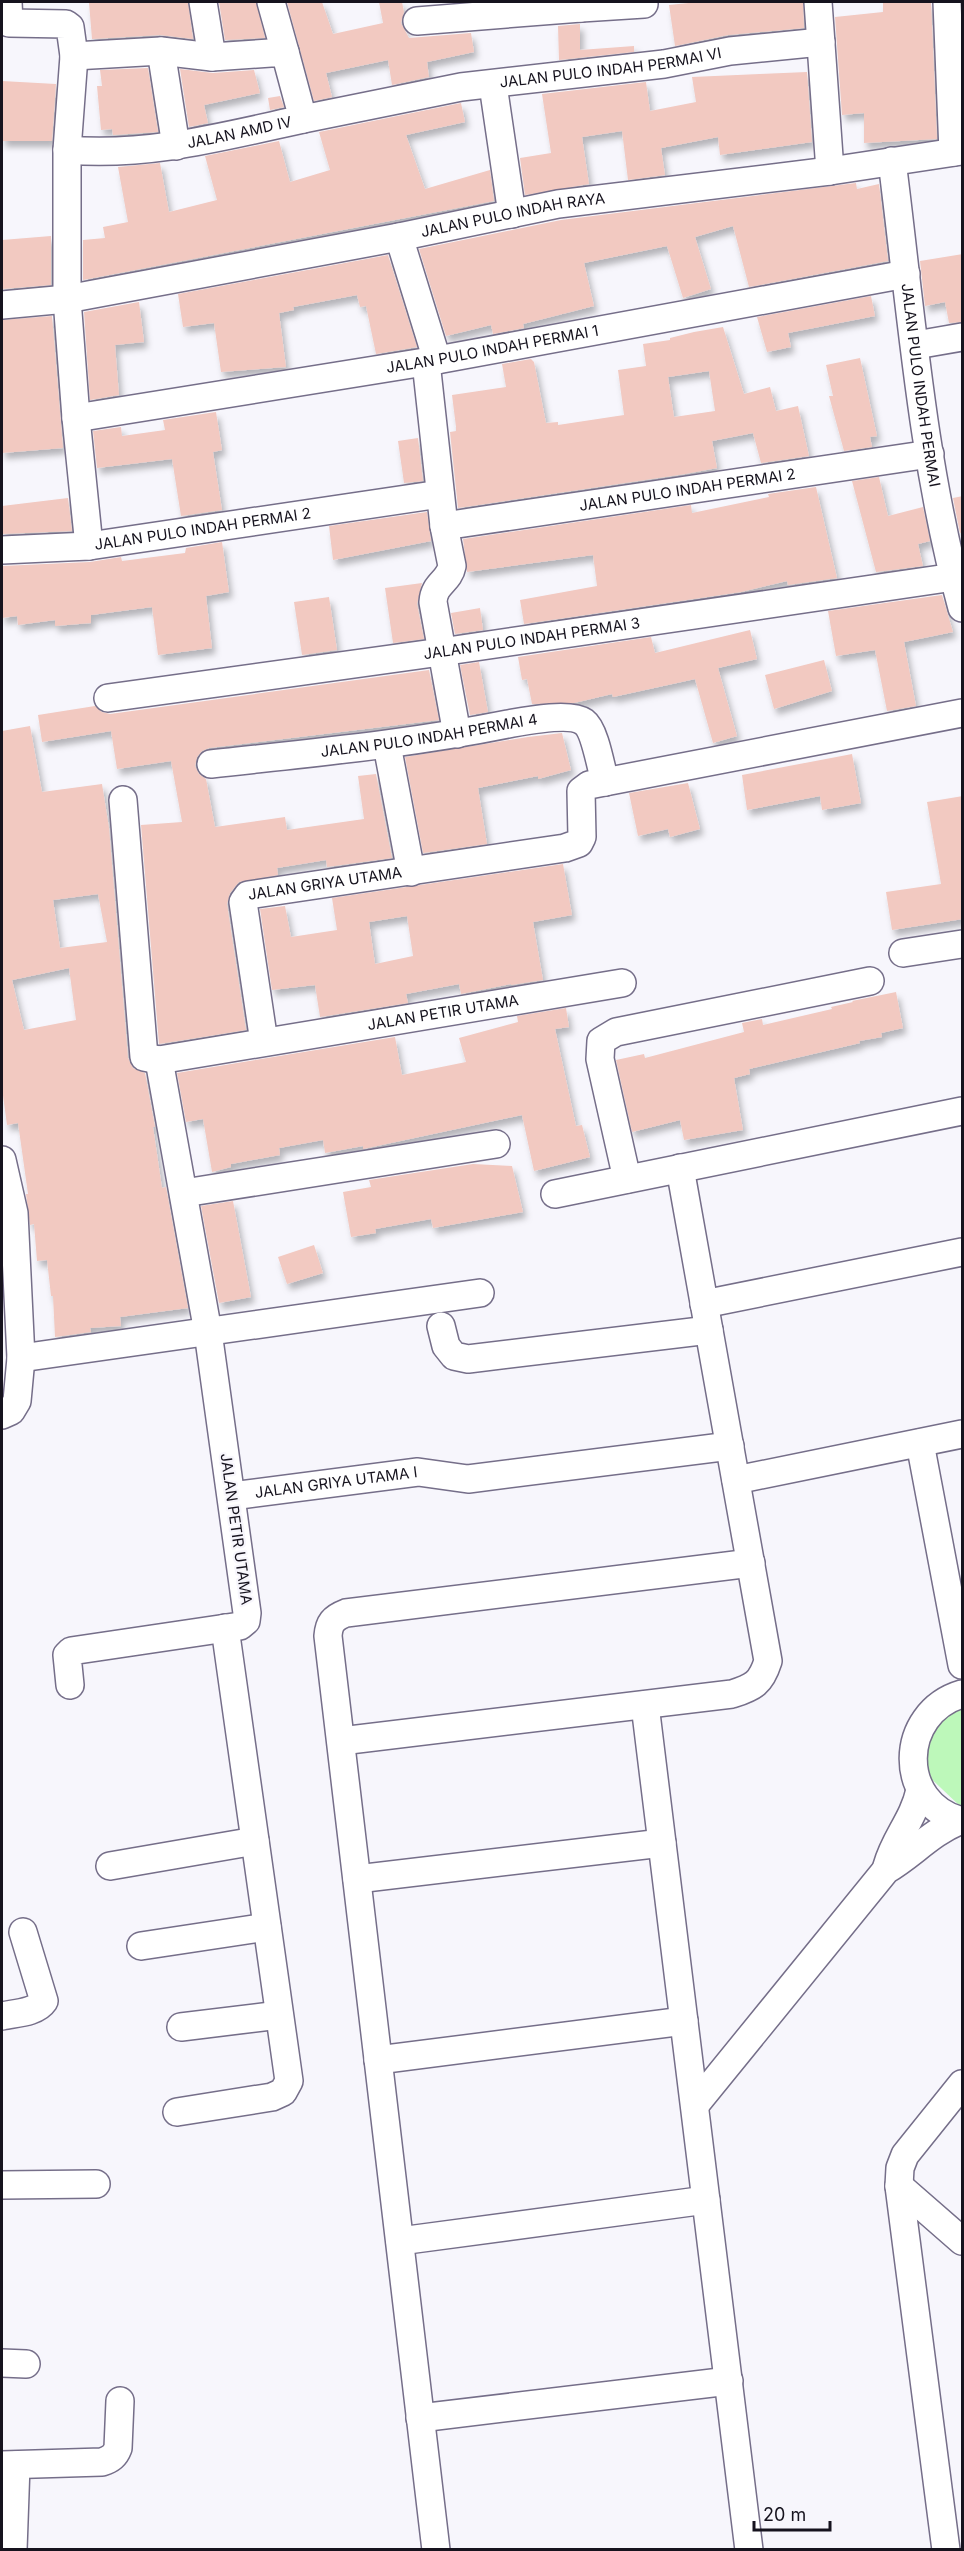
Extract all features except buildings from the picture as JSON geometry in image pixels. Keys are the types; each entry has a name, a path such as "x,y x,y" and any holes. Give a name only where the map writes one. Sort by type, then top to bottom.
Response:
{"street":[{"path":"203,2 212,57"},
{"name":"JALAN AMD IV","path":"68,150 96,153 176,146 303,119 272,2"},
{"path":"818,2 830,171"},
{"path":"947,2 958,152"},
{"path":"417,21 581,5 644,4"},
{"path":"6,17 69,25 74,56 68,150 68,299 76,418 89,546"},
{"name":"JALAN PULO INDAH PERMAI VI","path":"512,214 493,85 664,64 730,51 821,42"},
{"path":"161,51 176,146"},
{"path":"74,56 161,51 212,57 285,52"},
{"path":"303,119 461,87 493,85"},
{"name":"JALAN PULO INDAH RAYA","path":"2,305 68,299 399,237 558,204 830,171 891,160 958,152"},
{"name":"JALAN PULO INDAH PERMAI","path":"891,160 930,454 952,529 954,577 963,608"},
{"path":"399,237 431,361 440,494 451,571 435,589 433,595 441,652 457,734"},
{"name":"JALAN PULO INDAH PERMAI 1","path":"76,418 431,361 906,274"},
{"path":"916,345 963,337"},
{"name":"JALAN PULO INDAH PERMAI 2","path":"444,525 930,454"},
{"name":"JALAN PULO INDAH PERMAI 2","path":"2,550 89,546 440,494"},
{"name":"JALAN PULO INDAH PERMAI 3","path":"108,698 954,577"},
{"path":"387,745 411,872 574,846 582,837 580,791 589,785 963,713"},
{"name":"JALAN PULO INDAH PERMAI 4","path":"211,764 387,745 526,720 576,718 585,722 592,734 605,782"},
{"path":"123,800 144,1057 159,1060"},
{"name":"JALAN GRIYA UTAMA","path":"264,1042 243,902 248,895 411,872"},
{"path":"903,953 963,944"},
{"path":"627,1179 600,1059 601,1041 616,1032 870,981"},
{"name":"JALAN PETIR UTAMA","path":"70,1685 67,1655 71,1651 240,1626 246,1621 247,1613 232,1496 208,1332 159,1060 622,982"},
{"path":"555,1194 963,1111"},
{"path":"184,1193 496,1144"},
{"path":"2,1160 14,1213 21,1358 17,1401 11,1411 2,1415"},
{"path":"341,1742 732,1694 750,1689 763,1677 768,1661 680,1168"},
{"path":"441,1326 446,1346 454,1356 468,1359 707,1317 963,1252"},
{"path":"21,1358 480,1293"},
{"path":"736,1480 963,1434"},
{"path":"920,1443 963,1665"},
{"name":"JALAN GRIYA UTAMA I","path":"232,1496 418,1472 468,1479 730,1446"},
{"path":"436,2550 328,1636 329,1624 336,1617 346,1613 751,1563"},
{"path":"177,2112 272,2097 283,2092 289,2081 225,1628"},
{"path":"961,1821 937,1809 920,1790 913,1760 914,1744 919,1729 928,1716 939,1705 963,1694"},
{"path":"645,1705 749,2550"},
{"path":"886,1870 891,1851 911,1820 920,1790"},
{"path":"695,2105 886,1870 901,1861 930,1836 961,1821"},
{"path":"110,1866 255,1841"},
{"path":"357,1879 662,1843"},
{"path":"141,1946 267,1927"},
{"path":"2,2016 33,2010 40,2007 44,2001 23,1932"},
{"path":"181,2027 279,2015"},
{"path":"378,2060 684,2021"},
{"path":"946,2550 899,2186 900,2168 905,2155 963,2084"},
{"path":"2,2185 96,2184"},
{"path":"899,2186 963,2241"},
{"path":"400,2241 706,2200"},
{"path":"420,2418 729,2381"},
{"path":"13,2550 9,2465 102,2462 110,2459 116,2454 118,2448 120,2401"}],"green space":[{"path":"962,1692 961,1807 923,1771 925,1717"}]}
